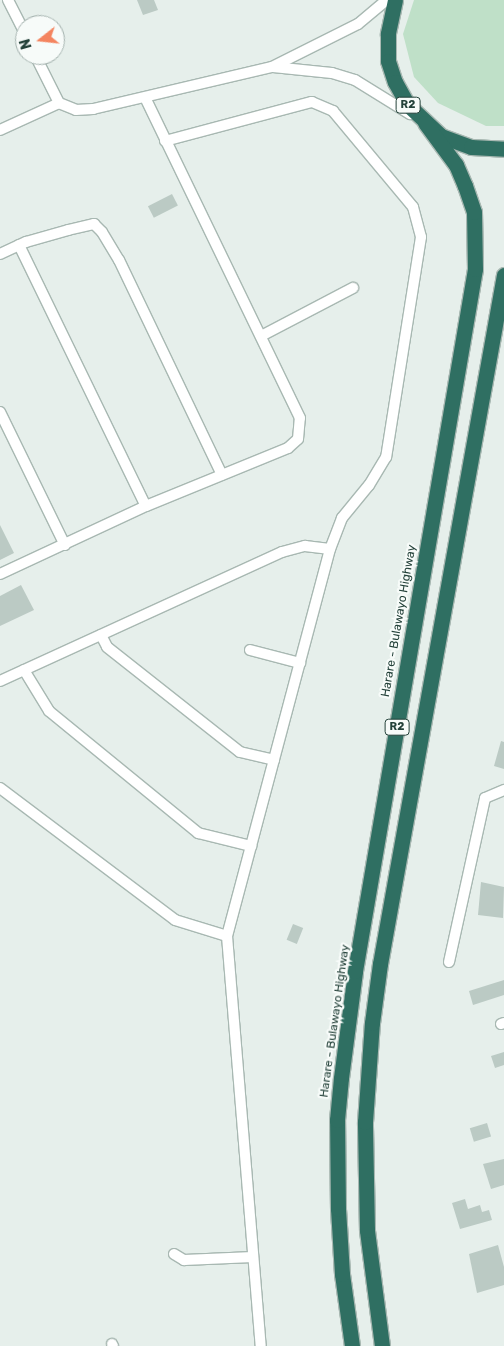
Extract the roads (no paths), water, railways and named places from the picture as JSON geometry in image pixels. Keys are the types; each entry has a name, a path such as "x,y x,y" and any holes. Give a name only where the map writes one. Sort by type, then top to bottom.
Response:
{"highway":[{"name":"Harare - Bulawayo Highway","path":"352,1346 342,1274 338,1209 337,1120 342,1068 355,971 474,269 474,219 465,186 456,165 408,105 395,82 388,61 388,34 395,0"},
{"name":"Harare - Bulawayo Highway","path":"425,124 441,136 471,147 504,148"},
{"name":"R2","path":"382,1346 367,1230 365,1122 372,1023 380,964 504,275"},
{"path":"496,321 504,304"}],"street":[{"path":"8,0 16,15"},
{"path":"40,65 59,103 76,110 93,109 272,67 358,24 387,0"},
{"path":"272,67 332,73 355,80 425,124"},
{"path":"0,574 146,506 288,448 298,439 300,418 165,141 146,98"},
{"path":"165,141 312,102 332,111 413,207 421,238 386,457 369,485 342,518 330,549 227,936 259,1346"},
{"path":"0,130 59,103"},
{"path":"0,254 19,245 94,224 102,232 119,260 222,475"},
{"path":"19,245 146,506"},
{"path":"261,336 354,288"},
{"path":"0,412 66,544"},
{"path":"0,681 282,552 305,546 330,549"},
{"path":"101,635 108,647 240,752 274,760"},
{"path":"250,650 300,663"},
{"path":"24,670 49,711 198,834 251,846"},
{"path":"0,788 175,920 227,936"},
{"path":"449,962 485,798 504,790"},
{"path":"174,1254 184,1260 253,1256"}]}
